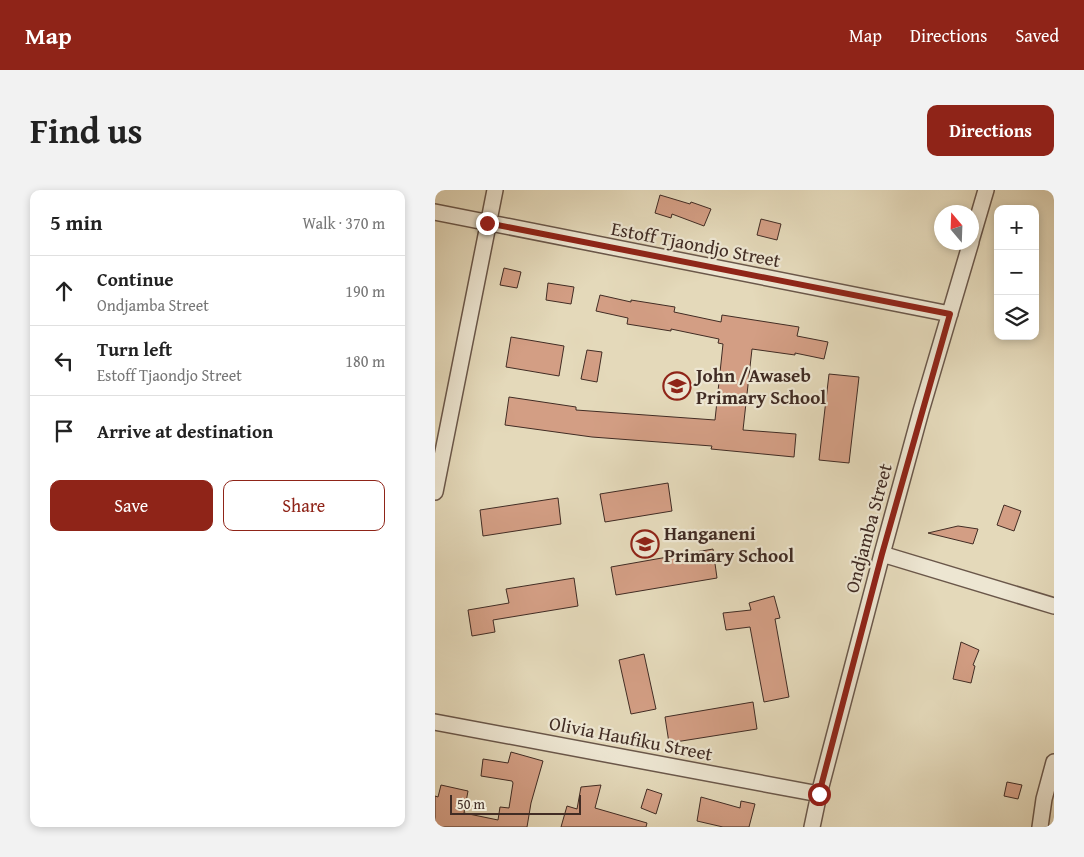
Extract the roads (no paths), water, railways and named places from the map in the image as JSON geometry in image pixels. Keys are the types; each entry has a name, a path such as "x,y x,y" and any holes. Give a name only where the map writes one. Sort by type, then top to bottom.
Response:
{"street":[{"path":"435,492 495,190"},
{"name":"Ondjamba Street","path":"979,214 986,190"},
{"name":"Estoff Tjaondjo Street","path":"435,212 950,314"},
{"name":"Ondjamba Street","path":"812,827 882,554 969,250"},
{"path":"882,554 1054,606"},
{"name":"Olivia Haufiku Street","path":"435,722 819,794"},
{"path":"1040,827 1044,799 1054,762"}],"place":[{"name":"John /Awaseb Primary School","path":"677,386"},
{"name":"Hanganeni Primary School","path":"645,544"}]}
